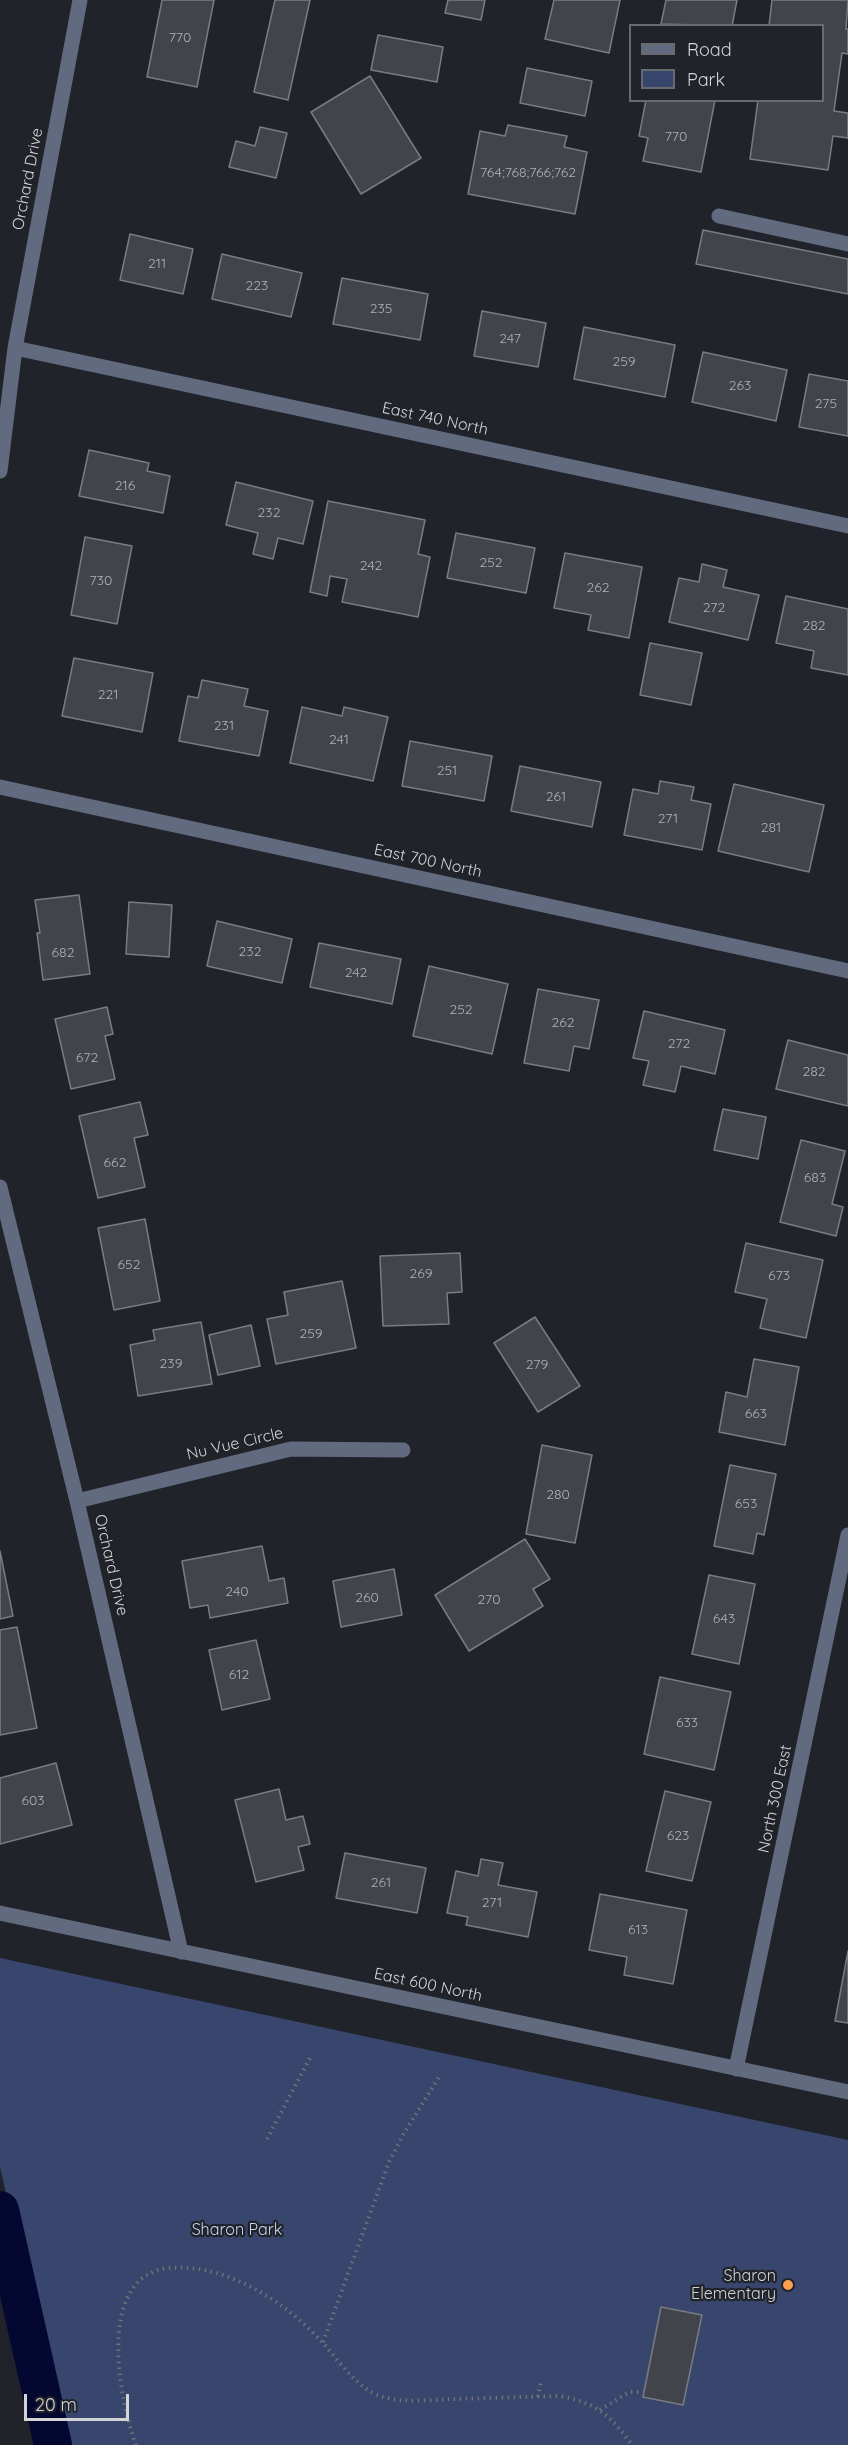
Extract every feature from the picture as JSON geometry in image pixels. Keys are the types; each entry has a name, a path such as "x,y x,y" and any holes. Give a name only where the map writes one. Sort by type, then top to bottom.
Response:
{"street":[{"name":"Orchard Drive","path":"0,471 15,348 80,0"},
{"path":"719,216 848,244"},
{"name":"East 740 North","path":"15,348 848,526"},
{"name":"East 700 North","path":"0,787 848,971"},
{"name":"Orchard Drive","path":"0,1188 77,1501 181,1952"},
{"name":"Nu Vue Circle","path":"77,1501 291,1449 404,1450"},
{"name":"North 300 East","path":"736,2069 848,1535"},
{"name":"East 600 North","path":"0,1913 848,2092"}],"path":[{"path":"267,2139 312,2054"},
{"path":"323,2342 389,2162 439,2076"},
{"path":"136,2445 123,2403 119,2377 118,2327 123,2308 133,2287 146,2276 167,2268 192,2269 226,2276 253,2289 286,2309 323,2342 334,2357 364,2386 382,2397 412,2400 560,2396 582,2400 600,2410 619,2428 632,2445"},
{"path":"538,2397 541,2381"},
{"path":"600,2410 629,2392 644,2392"}],"green space":[{"name":"Sharon Park","path":"0,1958 848,2140 848,2445 63,2445 0,2167"}],"building":[{"path":"162,0 214,0 197,87 147,77"},
{"path":"275,0 310,0 288,100 254,92"},
{"path":"448,0 485,0 481,20 445,13"},
{"path":"554,0 620,0 609,53 545,39"},
{"path":"666,0 737,0 732,24 661,24"},
{"path":"772,0 848,0 846,29 848,29 848,54 842,53 834,111 848,113 848,138 833,136 828,170 750,159 758,102 824,102 824,24 769,24"},
{"path":"378,35 443,47 437,82 371,70"},
{"path":"527,68 592,81 585,116 520,103"},
{"path":"370,76 421,158 361,194 311,112"},
{"path":"646,102 715,102 701,172 643,161 648,138 639,136"},
{"path":"508,125 567,136 564,147 587,152 575,214 468,194 480,131 505,136"},
{"path":"260,127 287,133 276,178 229,167 236,141 255,146"},
{"path":"703,230 848,259 848,294 696,264"},
{"path":"130,234 193,249 183,294 120,280"},
{"path":"222,254 302,273 291,317 212,299"},
{"path":"342,278 428,294 420,340 333,324"},
{"path":"482,311 546,323 538,367 474,356"},
{"path":"584,327 675,345 665,397 574,379"},
{"path":"703,352 787,370 776,421 692,402"},
{"path":"809,374 848,381 848,436 799,427"},
{"path":"89,450 149,463 147,471 170,476 163,513 79,496"},
{"path":"236,482 313,501 303,544 278,538 273,559 253,554 258,533 226,525"},
{"path":"328,501 425,520 418,554 430,557 418,617 342,602 347,579 330,576 327,596 310,592"},
{"path":"456,533 535,548 526,593 447,578"},
{"path":"85,537 132,546 117,624 71,615"},
{"path":"565,553 642,567 629,638 588,630 591,615 554,608"},
{"path":"702,564 727,570 723,587 759,595 748,640 669,622 679,578 699,582"},
{"path":"786,596 848,609 848,675 811,668 814,651 776,643"},
{"path":"650,643 702,653 691,705 640,695"},
{"path":"74,658 153,673 142,732 62,716"},
{"path":"202,680 248,689 244,706 268,711 259,756 179,741 188,696 198,698"},
{"path":"302,707 342,716 344,707 388,717 373,781 290,763"},
{"path":"410,741 492,756 484,801 402,786"},
{"path":"520,766 601,782 592,827 511,811"},
{"path":"660,781 694,787 691,800 711,804 702,850 624,835 633,789 658,794"},
{"path":"734,784 824,805 809,872 718,851"},
{"path":"79,895 90,974 43,980 35,900"},
{"path":"129,902 172,905 169,957 126,954"},
{"path":"217,921 292,939 282,983 207,966"},
{"path":"319,943 401,959 392,1004 310,987"},
{"path":"429,966 508,984 492,1054 413,1036"},
{"path":"538,989 599,1000 589,1049 574,1046 569,1071 524,1063"},
{"path":"107,1007 113,1034 105,1036 115,1079 71,1089 55,1019"},
{"path":"644,1011 725,1030 715,1074 681,1066 675,1092 643,1085 649,1061 633,1058"},
{"path":"788,1040 848,1055 848,1106 776,1089"},
{"path":"140,1102 148,1135 134,1138 145,1187 98,1198 79,1116"},
{"path":"723,1109 766,1117 758,1159 714,1150"},
{"path":"801,1140 845,1151 832,1204 843,1207 836,1236 780,1222"},
{"path":"145,1219 160,1301 114,1310 98,1228"},
{"path":"746,1243 823,1260 806,1338 760,1328 767,1299 735,1292"},
{"path":"460,1253 462,1292 447,1293 449,1324 383,1326 380,1256"},
{"path":"342,1281 356,1348 276,1364 267,1319 288,1315 284,1292"},
{"path":"535,1317 580,1386 538,1412 494,1343"},
{"path":"201,1322 212,1384 138,1396 130,1345 155,1340 153,1330"},
{"path":"251,1325 260,1366 218,1375 209,1335"},
{"path":"754,1359 799,1367 785,1445 719,1432 726,1392 747,1397"},
{"path":"542,1445 592,1455 575,1543 526,1534"},
{"path":"730,1465 776,1474 764,1535 757,1533 753,1554 714,1546"},
{"path":"525,1539 550,1579 533,1589 543,1606 469,1651 435,1595"},
{"path":"262,1546 269,1581 284,1578 288,1603 210,1618 208,1605 190,1608 182,1561"},
{"path":"0,1551 13,1616 0,1619"},
{"path":"394,1569 402,1615 341,1627 333,1581"},
{"path":"709,1575 755,1584 739,1664 692,1654"},
{"path":"17,1627 37,1728 0,1735 0,1630"},
{"path":"256,1640 270,1699 222,1710 209,1650"},
{"path":"660,1677 731,1692 714,1770 644,1754"},
{"path":"56,1763 72,1825 0,1844 0,1778"},
{"path":"279,1789 286,1820 303,1816 310,1844 298,1847 304,1870 256,1882 235,1800"},
{"path":"665,1791 711,1802 692,1881 646,1871"},
{"path":"345,1853 426,1868 417,1913 336,1898"},
{"path":"481,1859 503,1863 498,1885 537,1892 528,1937 466,1925 468,1917 447,1913 456,1871 478,1876"},
{"path":"600,1894 687,1910 673,1984 624,1975 627,1957 589,1950"},
{"path":"848,1951 848,2023 835,2021"},
{"path":"661,2307 702,2315 683,2405 643,2397"}],"waterway":[{"path":"0,2210 53,2445"}],"place":[{"name":"Sharon Elementary","path":"788,2285"}]}
